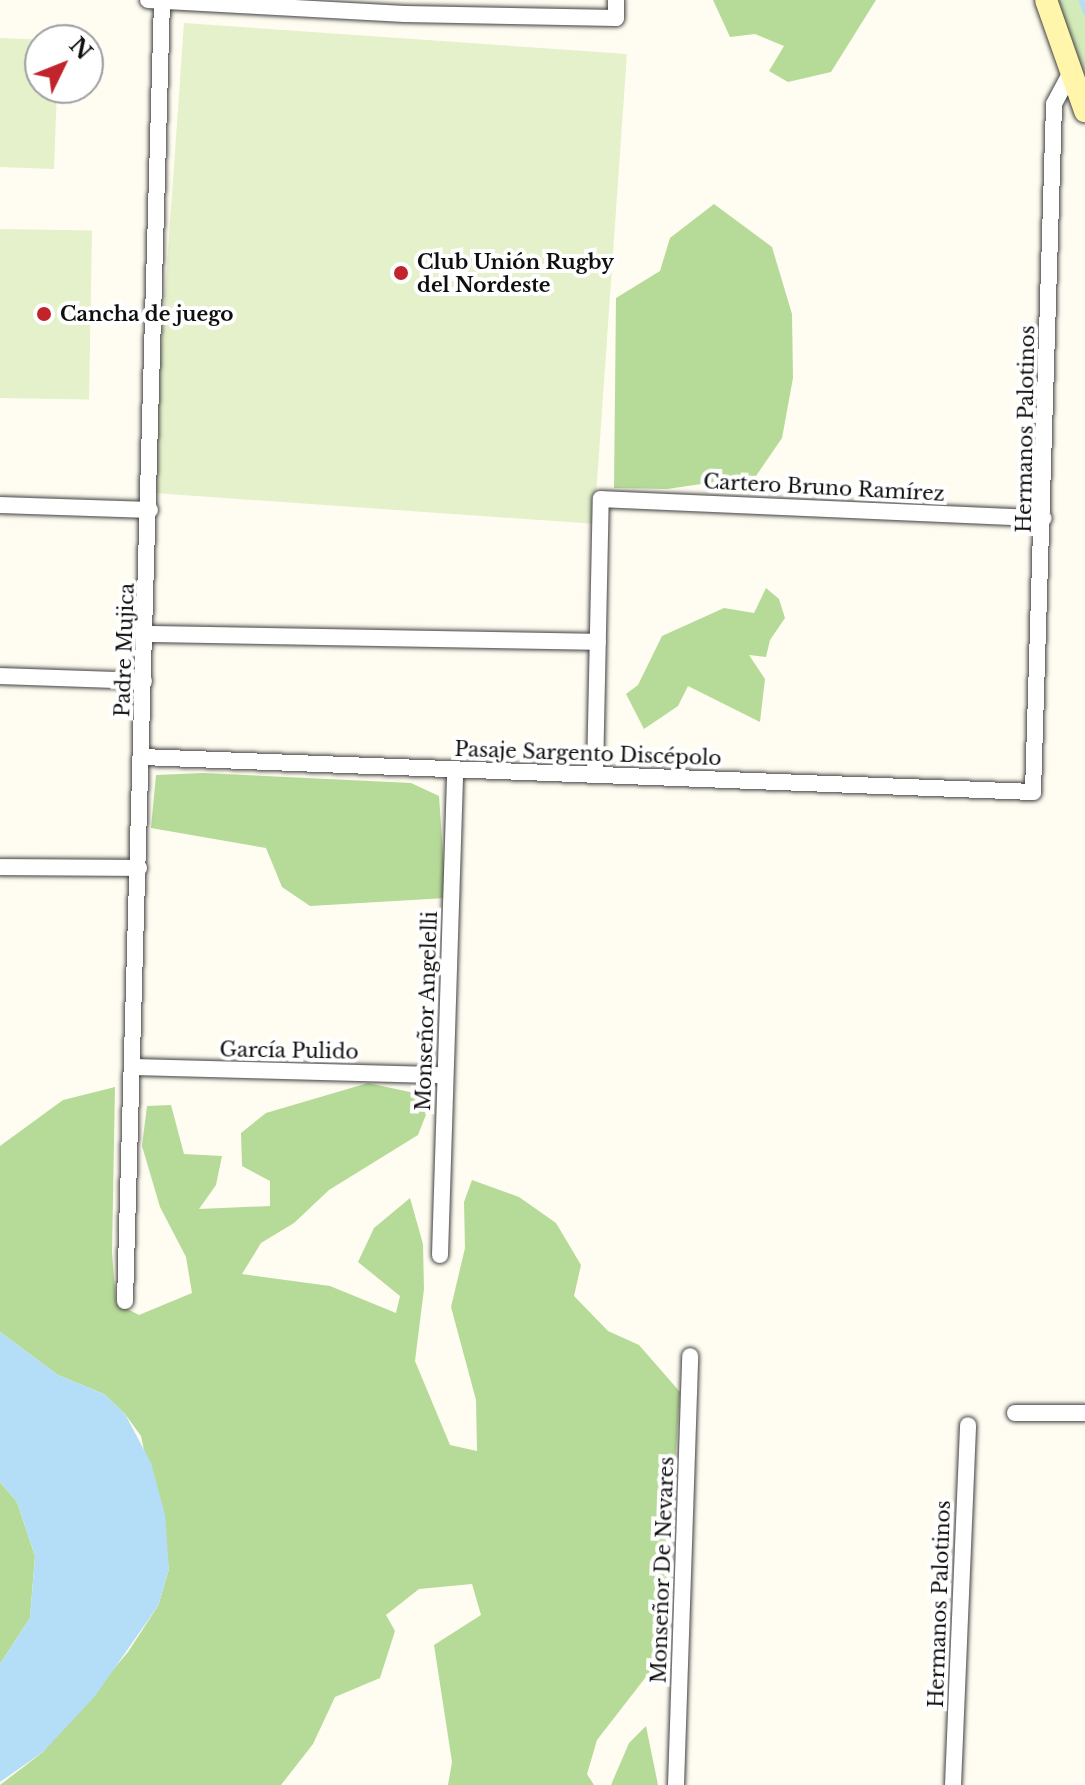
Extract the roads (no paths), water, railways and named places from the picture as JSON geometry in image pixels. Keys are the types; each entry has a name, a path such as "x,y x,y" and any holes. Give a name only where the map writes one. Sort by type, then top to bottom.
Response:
{"street":[{"path":"148,0 405,7 616,18 616,0"},
{"name":"Padre Mujica","path":"125,1301 150,510 162,0"},
{"path":"1046,0 1085,111"},
{"name":"Hermanos Palotinos","path":"1033,792 1044,518 1054,104 1071,72"},
{"name":"Cartero Bruno Ramírez","path":"598,642 601,499 1044,518"},
{"path":"0,505 150,510"},
{"path":"146,634 598,642 595,774"},
{"path":"0,676 144,681"},
{"name":"Pasaje Sargento Discépolo","path":"142,757 1033,792"},
{"name":"Monseñor Angelelli","path":"440,1255 455,769"},
{"path":"0,867 139,868"},
{"name":"García Pulido","path":"132,1067 445,1075"},
{"name":"Monseñor De Nevares","path":"676,1785 690,1356"},
{"path":"1015,1413 1085,1413"},
{"name":"Hermanos Palotinos","path":"953,1785 968,1425"}],"water":[{"path":"0,1332 58,1375 104,1394 125,1414 151,1463 165,1515 169,1569 158,1606 95,1696 43,1752 0,1782 0,1664 30,1618 35,1556 17,1502 0,1482"}],"waterway":[{"path":"1081,0 1085,12"}],"place":[{"name":"Club Unión Rugby del Nordeste","path":"401,273"},
{"name":"Cancha de juego","path":"44,314"}]}
